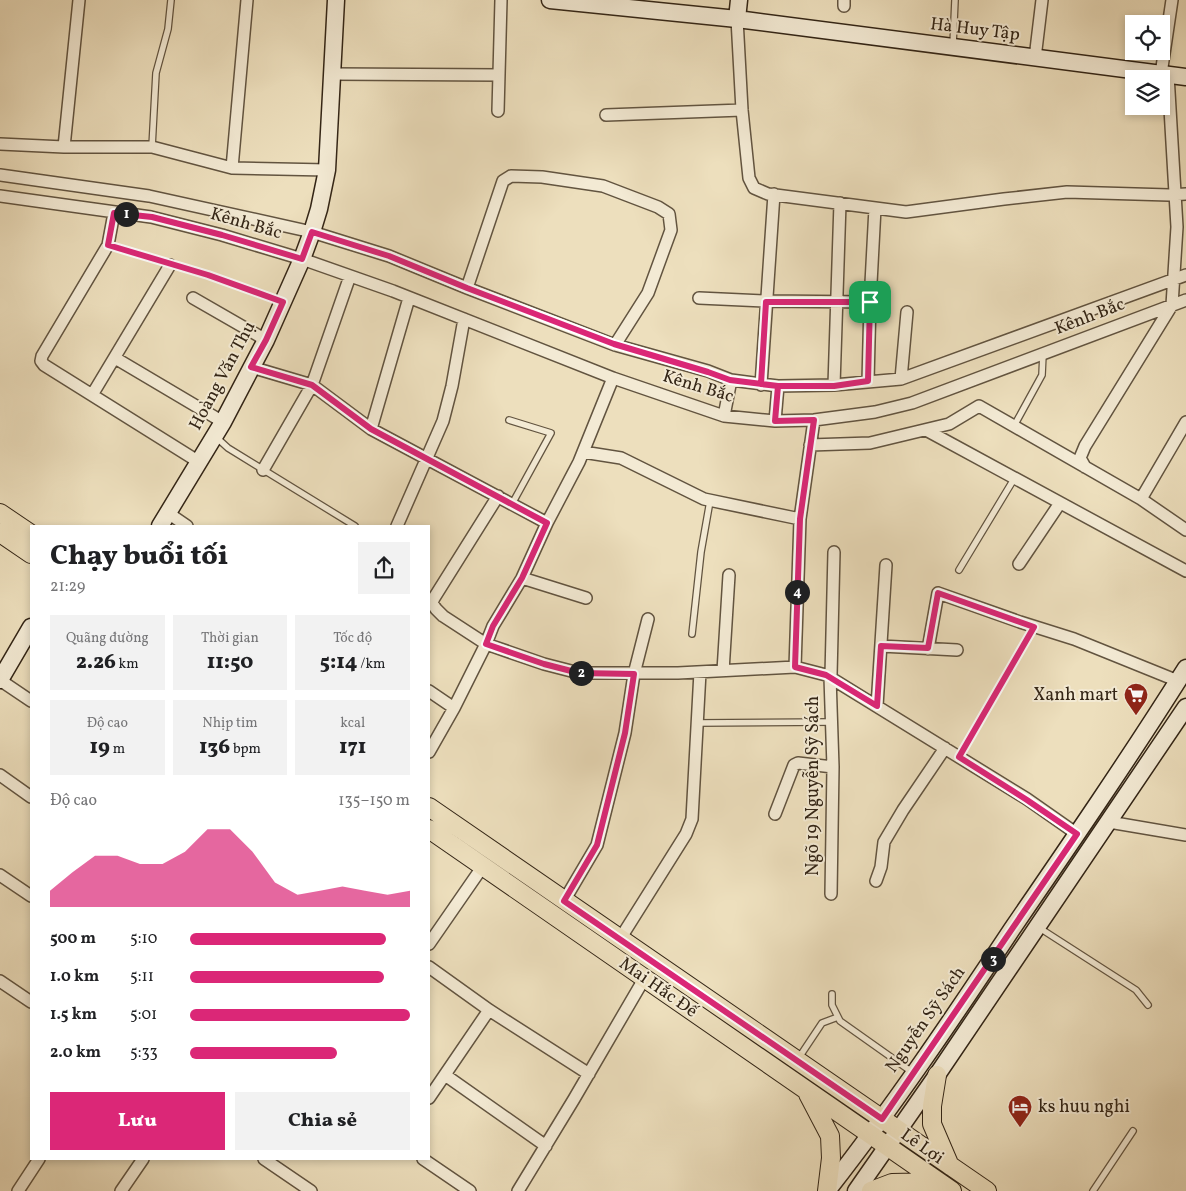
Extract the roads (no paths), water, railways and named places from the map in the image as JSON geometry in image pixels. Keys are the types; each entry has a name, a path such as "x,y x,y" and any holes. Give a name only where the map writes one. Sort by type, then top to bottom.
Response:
{"main road":[{"name":"Hoàng Văn Thụ","path":"164,520 219,429 266,340 312,232 327,170 336,0"},
{"name":"Hà Huy Tập","path":"550,0 598,2 1126,70"},
{"path":"737,19 739,0"},
{"name":"Hà Huy Tập","path":"1170,75 1186,77"},
{"path":"0,513 30,533"},
{"path":"0,533 30,553"},
{"path":"0,680 30,629"},
{"name":"Nguyễn Sỹ Sách","path":"827,1191 871,1135 979,979 1149,728 1182,674"},
{"path":"856,1191 1038,928 1186,707"},
{"path":"1149,728 1165,739"},
{"name":"Mai Hắc Đế","path":"430,808 882,1119"},
{"name":"Mai Hắc Đế","path":"430,831 888,1146"},
{"path":"1046,880 1063,889"},
{"path":"979,979 995,991"},
{"path":"937,1075 932,1106 932,1124 950,1166"},
{"path":"807,1091 830,1136 831,1158 827,1191"},
{"name":"Lê Lợi","path":"882,1119 987,1191"},
{"name":"Lê Lợi","path":"888,1146 945,1186"},
{"path":"871,1191 892,1183 945,1186"}],"street":[{"path":"64,147 79,0"},
{"path":"232,168 247,0"},
{"path":"498,111 501,0"},
{"path":"1034,58 1042,0"},
{"path":"1165,70 1172,0"},
{"path":"737,19 742,110 750,178 754,188 774,194 906,212 1004,198 1067,192 1181,194"},
{"path":"332,74 499,75"},
{"path":"606,115 742,110"},
{"path":"1085,467 1080,458 1085,446 1172,305 1181,194 1172,147 1169,115"},
{"path":"0,144 152,148 232,168 327,170"},
{"name":"Kênh Bắc","path":"0,175 149,196 312,232 389,256 614,344 730,380 778,386 834,386 901,379 1186,275"},
{"path":"467,288 503,181 511,176 542,177 603,186 658,207 669,214 671,230 648,293 614,344"},
{"path":"761,384 774,194"},
{"name":"Kênh Bắc","path":"0,196 152,217 222,235 302,259 350,276 613,378 724,416 775,421 814,420 875,412 912,404 1186,300"},
{"path":"834,386 840,203"},
{"path":"868,381 870,302 876,208"},
{"path":"114,213 108,245 41,359 44,365 199,462"},
{"path":"92,395 170,265"},
{"path":"263,470 312,385 350,276"},
{"path":"193,298 266,340"},
{"path":"371,429 409,298"},
{"path":"699,298 766,302 870,302"},
{"path":"901,379 907,312"},
{"path":"398,525 443,421 452,386 464,319"},
{"path":"115,358 219,429"},
{"path":"251,367 312,385 371,429 547,523"},
{"path":"430,750 454,708 493,626 522,578 583,452 613,378"},
{"path":"724,416 730,380"},
{"path":"775,421 778,386"},
{"path":"810,445 870,443 949,424 979,406 1141,499 1186,530"},
{"path":"795,667 800,519 814,420"},
{"path":"1141,499 1186,422"},
{"path":"926,430 1186,571"},
{"path":"583,452 621,458 704,500 800,519"},
{"path":"498,496 432,603 443,616 486,644 544,664 579,673 634,674 795,667 830,677 1027,800 1077,834"},
{"path":"1019,564 1060,503"},
{"path":"164,520 183,525"},
{"name":"Ngõ 19 Nguyễn Sỹ Sách","path":"831,894 833,767 830,677 834,552"},
{"path":"877,706 886,565"},
{"path":"723,671 730,575"},
{"path":"522,578 586,598"},
{"path":"928,648 938,593 1034,627 1182,674"},
{"path":"564,901 597,845 625,733 634,674 648,619"},
{"path":"881,646 957,650"},
{"path":"620,939 686,834 692,819 700,672"},
{"path":"0,680 30,700"},
{"path":"430,692 454,708"},
{"path":"876,881 881,867 884,842 945,748"},
{"path":"774,814 794,765 798,763 833,767"},
{"path":"0,775 30,797"},
{"path":"1109,822 1186,835"},
{"path":"430,943 483,866"},
{"path":"0,875 30,895"},
{"path":"430,968 489,1010 589,1074"},
{"path":"518,1191 644,979"},
{"path":"0,981 30,1001"},
{"path":"430,1097 489,1010"},
{"path":"445,1075 546,1146"},
{"path":"121,1191 142,1160"},
{"path":"424,1160 470,1191"},
{"path":"18,1191 35,1162"},
{"path":"276,1162 311,1191"}],"lane":[{"path":"152,148 156,73 168,29 170,0"},
{"path":"952,47 955,0"},
{"path":"108,245 208,275 283,302"},
{"path":"1014,426 1042,375 1043,354"},
{"path":"509,420 551,433 512,504"},
{"path":"219,429 228,448 353,525"},
{"path":"959,570 1014,478"},
{"path":"692,634 701,552 710,501"},
{"path":"959,757 1034,627"},
{"path":"698,722 831,722"},
{"path":"1038,928 1136,990 1148,1004"},
{"path":"832,994 832,1005 840,1021 914,1073"},
{"path":"796,1061 822,1023 838,1017"},
{"path":"1095,1190 1133,1131"}],"place":[{"name":"Xanh mart","path":"1136,716"},
{"name":"ks huu nghi","path":"1020,1128"}]}
